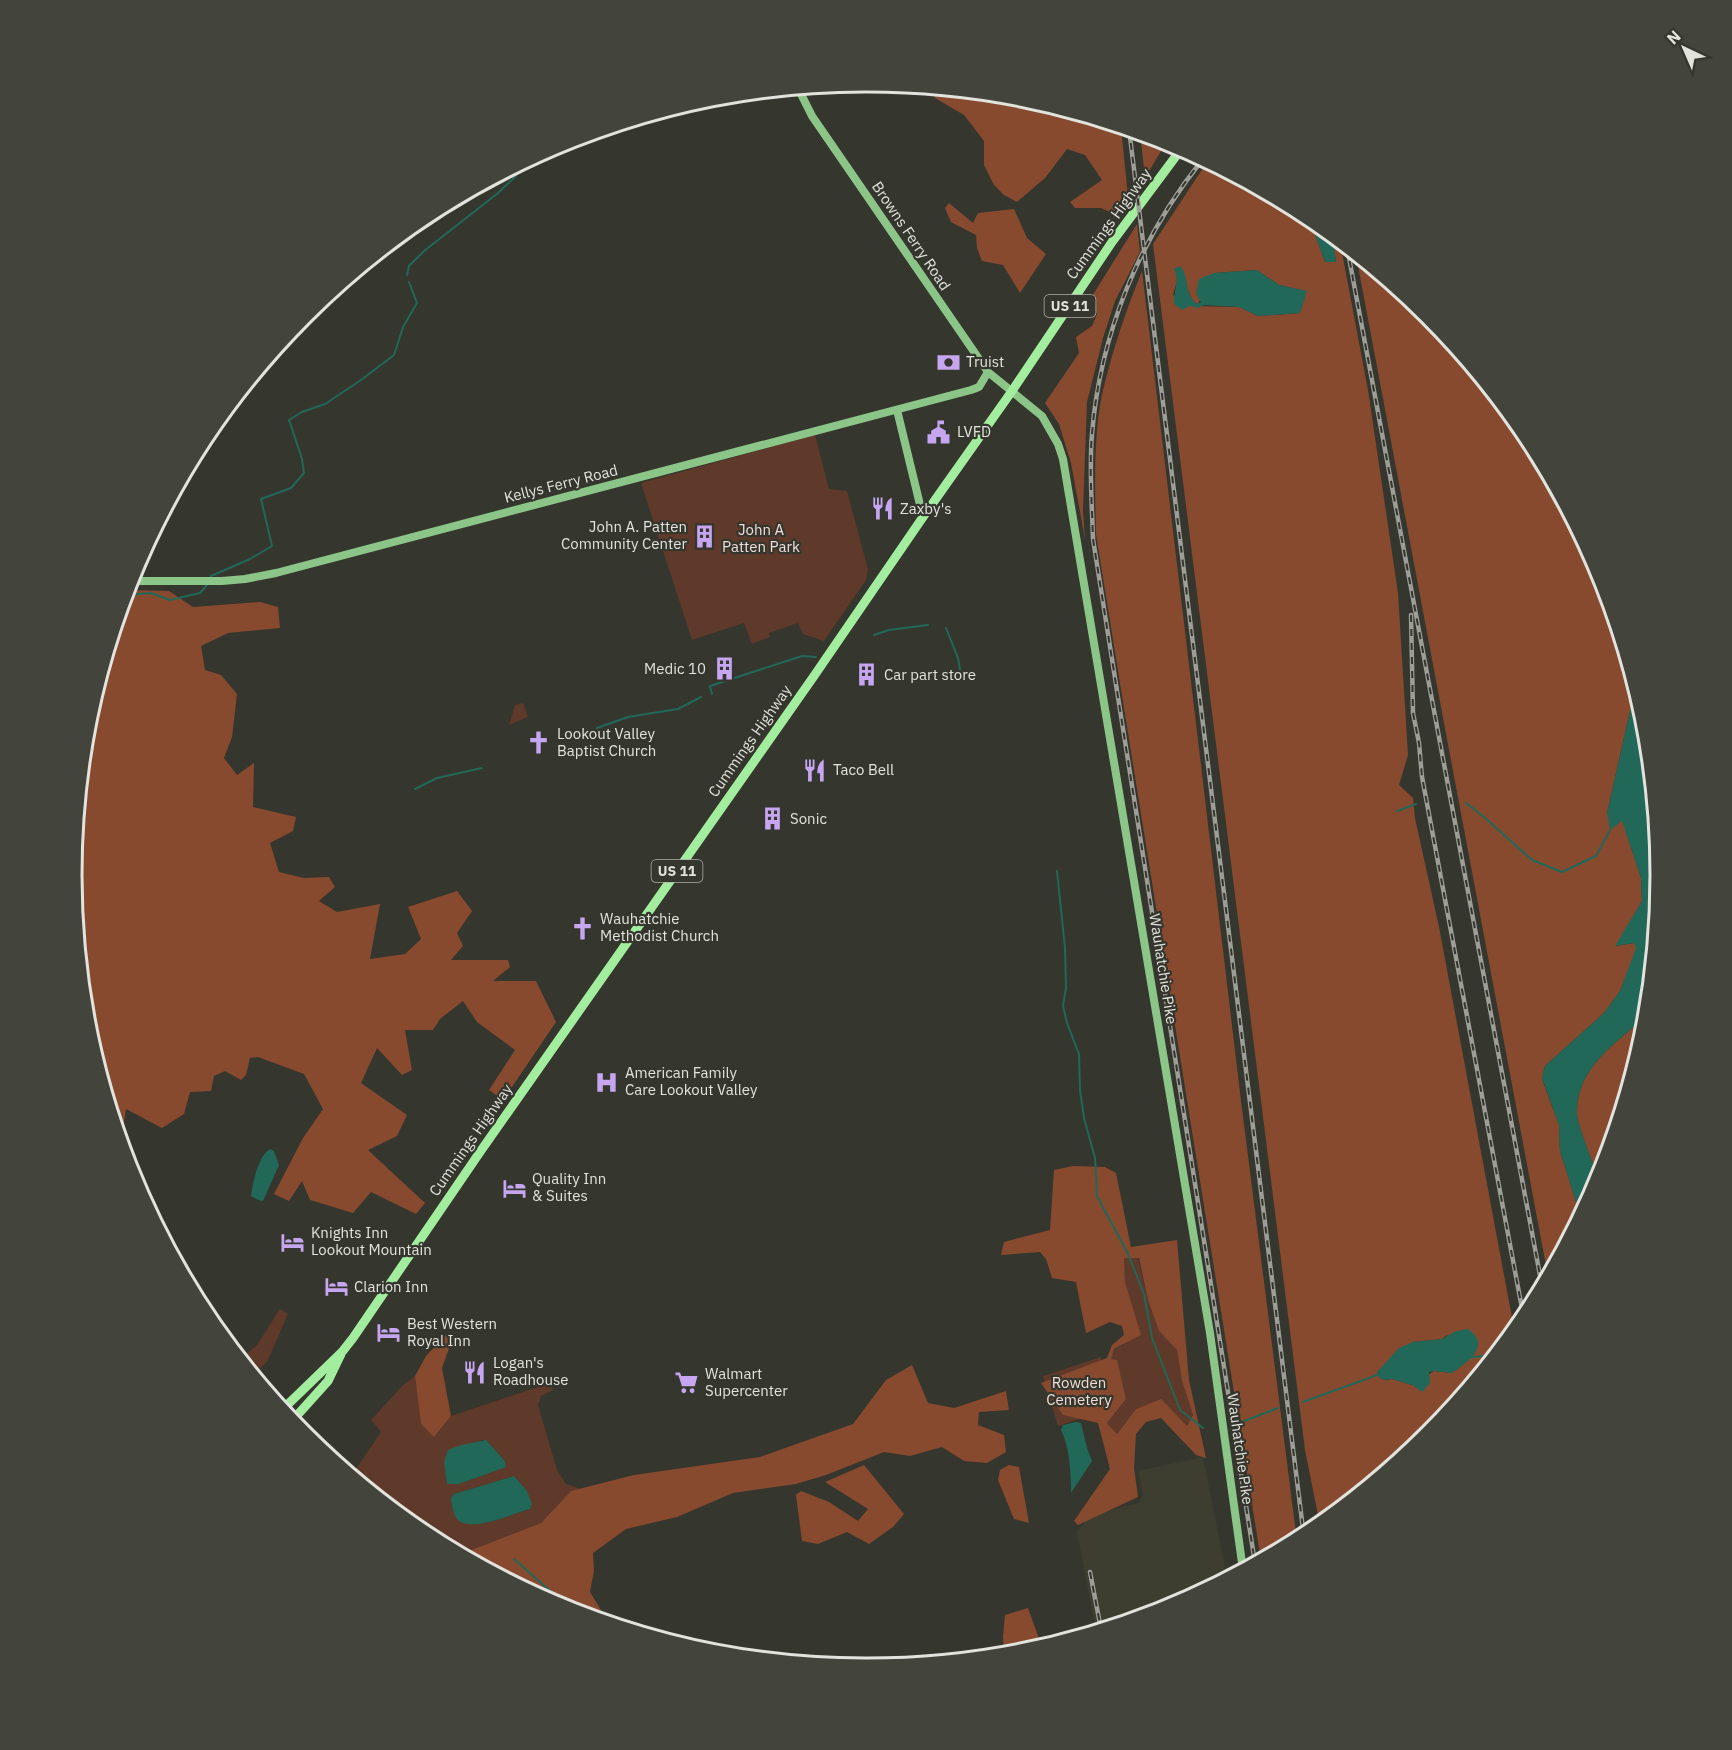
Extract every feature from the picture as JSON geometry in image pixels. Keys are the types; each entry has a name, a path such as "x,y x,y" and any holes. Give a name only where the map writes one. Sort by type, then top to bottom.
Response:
{"main road":[{"name":"Cummings Highway","path":"298,1414 328,1382 342,1352 1012,391 1117,236 1176,156"},
{"name":"Cummings Highway","path":"288,1404 342,1352"}],"street":[{"name":"Browns Ferry Road","path":"801,94 812,116 987,372 1012,391"},
{"name":"Kellys Ferry Road","path":"140,580 222,581 276,573 971,390 979,387 987,372"},
{"name":"Wauhatchie Pike","path":"1012,391 1042,416 1058,444 1063,459 1210,1333 1242,1563"},
{"path":"897,410 922,517"}],"shaded area":[{"path":"1203,1457 1226,1571 1166,1599 1095,1624 1077,1532 1091,1515 1139,1503 1143,1494 1138,1471"}],"green space":[{"path":"934,95 968,98 1019,107 1069,118 1122,134 1128,197 1118,216 1101,208 1075,208 1070,202 1102,180 1085,155 1067,149 1045,178 1017,202 1004,195 994,185 984,165 984,141 964,115 935,98"},
{"path":"1141,142 1162,149 1145,178"},
{"path":"1203,168 1258,196 1315,233 1325,262 1336,262 1334,247 1342,252 1368,390 1398,593 1408,755 1399,785 1413,798 1512,1317 1488,1352 1420,1429 1383,1464 1318,1514 1305,1450 1153,244","holes":["1257,270 1279,285 1306,291 1300,313 1258,316 1239,307 1190,306 1173,295 1178,277 1192,299 1198,304 1214,273","1447,1335 1452,1373 1434,1371 1412,1385 1392,1379 1384,1380 1377,1372 1413,1342 1442,1339"]},
{"path":"949,203 973,223 978,213 1014,209 1027,238 1046,254 1020,293 1003,265 982,261 977,248 976,235 951,222 945,208"},
{"path":"1137,224 1140,252 1115,301 1087,402 1083,511 1085,539 1071,463 1059,424 1045,403 1079,353 1076,337 1092,326 1097,314 1089,301"},
{"path":"1358,265 1420,321 1455,358 1488,398 1545,483 1590,575 1608,623 1631,708 1607,813 1622,820 1641,878 1642,901 1616,946 1634,943 1637,948 1620,991 1604,1013 1545,1066 1542,1079 1559,1125 1560,1151 1577,1205 1546,1265"},
{"path":"1142,271 1241,1101 1296,1530 1260,1553 1096,534 1095,462 1100,407 1125,315"},
{"name":"John A Patten Park","path":"815,435 829,489 847,491 868,569 866,580 824,641 803,634 798,623 769,633 770,637 752,644 744,623 692,640 641,483"},
{"path":"136,590 169,591 193,607 260,602 278,607 280,628 228,633 201,646 205,670 221,675 237,694 232,737 224,758 237,775 254,763 253,807 296,817 293,831 270,843 279,872 304,878 329,877 335,887 319,901 337,912 380,904 370,959 405,954 421,939 408,907 457,891 472,911 457,933 463,946 451,960 508,960 510,967 493,981 536,981 556,1022 503,1100 489,1090 515,1050 477,1022 463,1001 440,1019 433,1030 405,1030 412,1070 402,1075 377,1048 361,1083 407,1115 397,1136 368,1150 425,1203 416,1214 371,1192 353,1213 310,1200 302,1181 289,1201 274,1194 303,1138 323,1109 304,1074 258,1057 250,1058 246,1075 241,1080 225,1071 214,1076 211,1091 190,1092 184,1114 162,1128 126,1109 123,1125 109,1078 89,977 82,875 89,773 109,672"},
{"path":"523,703 528,717 509,725 515,705"},
{"path":"1634,1026 1623,1078 1594,1165 1578,1120 1578,1097 1590,1070"},
{"path":"1073,1166 1105,1167 1116,1173 1131,1247 1177,1240 1189,1380 1206,1458 1196,1455 1161,1418 1146,1422 1136,1434 1134,1468 1138,1497 1078,1525 1074,1521 1110,1469 1098,1423 1063,1415 1041,1383 1107,1358 1112,1345 1124,1335 1122,1326 1110,1322 1086,1333 1076,1282 1052,1278 1046,1259 1040,1252 1001,1255 1004,1242 1050,1230 1054,1170","holes":["1124,1258 1139,1258 1148,1300 1159,1331 1177,1350 1182,1381 1193,1415 1187,1426 1161,1399 1136,1409 1117,1434 1107,1423 1126,1399 1117,1360 1111,1359 1114,1349 1141,1335 1125,1282"]},
{"path":"1124,1257 1138,1258 1148,1300 1159,1331 1177,1350 1182,1381 1193,1415 1187,1426 1136,1409 1117,1434 1107,1423 1126,1399 1117,1361 1110,1359 1114,1350 1140,1335 1125,1282"},
{"path":"280,1309 288,1314 267,1362 258,1369 246,1354 257,1345"},
{"path":"447,1334 452,1340 442,1368 451,1416 434,1437 421,1424 415,1376 426,1356"},
{"name":"Rowden Cemetery","path":"1101,1357 1111,1404 1088,1416 1058,1426 1043,1376"},
{"path":"912,1365 928,1403 954,1408 1006,1391 1009,1410 979,1412 978,1425 1004,1435 1006,1452 987,1463 964,1461 942,1447 910,1456 884,1452 796,1484 733,1493 677,1517 626,1529 593,1553 594,1571 590,1592 602,1613 519,1578 469,1551 541,1523 571,1491 634,1475 760,1457 853,1424 886,1380"},
{"path":"415,1376 421,1424 434,1437 451,1416 550,1383 553,1390 541,1396 538,1405 557,1470 566,1484 581,1489 571,1491 541,1523 469,1551 389,1497 356,1470 381,1432 371,1420 403,1385","holes":["486,1440 505,1461 505,1467 459,1484 473,1443","514,1476 527,1491 530,1509 493,1521 479,1524 468,1523 459,1519 454,1510 454,1494"]},
{"path":"864,1465 904,1514 893,1527 869,1544 847,1532 818,1544 802,1541 796,1495 801,1491 829,1502 858,1521 868,1509 825,1482"},
{"path":"1009,1465 1019,1467 1029,1523 1014,1519 998,1480 1000,1470"},
{"path":"1028,1608 1039,1639 1004,1646 1005,1615"}],"water":[{"path":"1315,233 1334,247 1336,262 1325,262"},
{"path":"1180,266 1190,296 1198,304 1201,302 1196,294 1199,279 1214,273 1257,270 1279,285 1307,291 1300,313 1258,316 1239,307 1204,305 1198,308 1190,306 1182,310 1174,304 1176,278 1174,269"},
{"path":"1631,708 1643,773 1648,824 1650,875 1643,977 1634,1026 1590,1070 1578,1097 1578,1120 1594,1165 1577,1205 1560,1151 1559,1125 1542,1078 1545,1066 1604,1013 1620,991 1636,948 1634,943 1615,946 1642,901 1641,878 1622,821 1610,830 1607,813"},
{"path":"270,1149 274,1151 279,1165 263,1201 251,1196 259,1163"},
{"path":"1468,1329 1478,1341 1475,1353 1452,1373 1429,1372 1430,1383 1422,1392 1412,1385 1380,1378 1377,1372 1399,1348 1413,1342 1442,1339 1456,1331"},
{"path":"1081,1423 1092,1461 1071,1493 1068,1453 1061,1430 1063,1425"},
{"path":"486,1440 505,1461 506,1467 459,1484 447,1484 444,1462 448,1450"},
{"path":"514,1476 527,1491 532,1504 530,1509 482,1523 464,1523 456,1518 451,1498 454,1494"}],"waterway":[{"path":"407,275 409,266 424,251 498,193 518,173"},
{"path":"211,576 250,559 272,546 261,499 291,488 304,473 302,459 289,420 302,412 325,404 394,355 403,327 417,303 409,282"},
{"path":"135,594 151,593 170,600 200,593 207,585"},
{"path":"874,635 889,630 928,625"},
{"path":"946,628 958,658 960,670"},
{"path":"712,694 710,686 802,656 816,657"},
{"path":"597,728 628,717 678,709 701,697"},
{"path":"415,789 437,778 482,768"},
{"path":"1466,803 1532,860 1562,872 1596,856 1610,830"},
{"path":"1397,811 1416,804"},
{"path":"1057,871 1065,948 1066,987 1063,1006 1079,1054 1080,1090 1084,1118 1095,1158 1097,1196 1128,1254 1144,1294 1152,1338 1180,1410 1203,1428"},
{"path":"1468,1358 1485,1355"},
{"path":"1303,1402 1380,1374"},
{"path":"1239,1423 1278,1408"},
{"path":"514,1559 552,1593"}],"railway":[{"path":"1130,138 1303,1525"},
{"path":"1198,165 1180,189 1142,254 1114,324 1096,397 1091,447 1091,499 1093,539 1254,1556"},
{"path":"1349,258 1540,1275"},
{"path":"1411,615 1413,713 1422,777 1521,1304"},
{"path":"1090,1572 1100,1623"}],"place":[{"name":"Truist","path":"948,362"},
{"name":"LVFD","path":"939,432"},
{"name":"Zaxby's","path":"882,509"},
{"name":"John A. Patten Community Center","path":"705,536"},
{"name":"Medic 10","path":"724,669"},
{"name":"Car part store","path":"866,675"},
{"name":"Lookout Valley Baptist Church","path":"539,743"},
{"name":"Taco Bell","path":"815,770"},
{"name":"Sonic","path":"772,819"},
{"name":"Wauhatchie Methodist Church","path":"582,928"},
{"name":"American Family Care Lookout Valley","path":"607,1082"},
{"name":"Quality Inn & Suites","path":"514,1188"},
{"name":"Knights Inn Lookout Mountain","path":"293,1242"},
{"name":"Clarion Inn","path":"336,1287"},
{"name":"Best Western Royal Inn","path":"389,1333"},
{"name":"Logan's Roadhouse","path":"475,1372"},
{"name":"Walmart Supercenter","path":"687,1383"}]}
